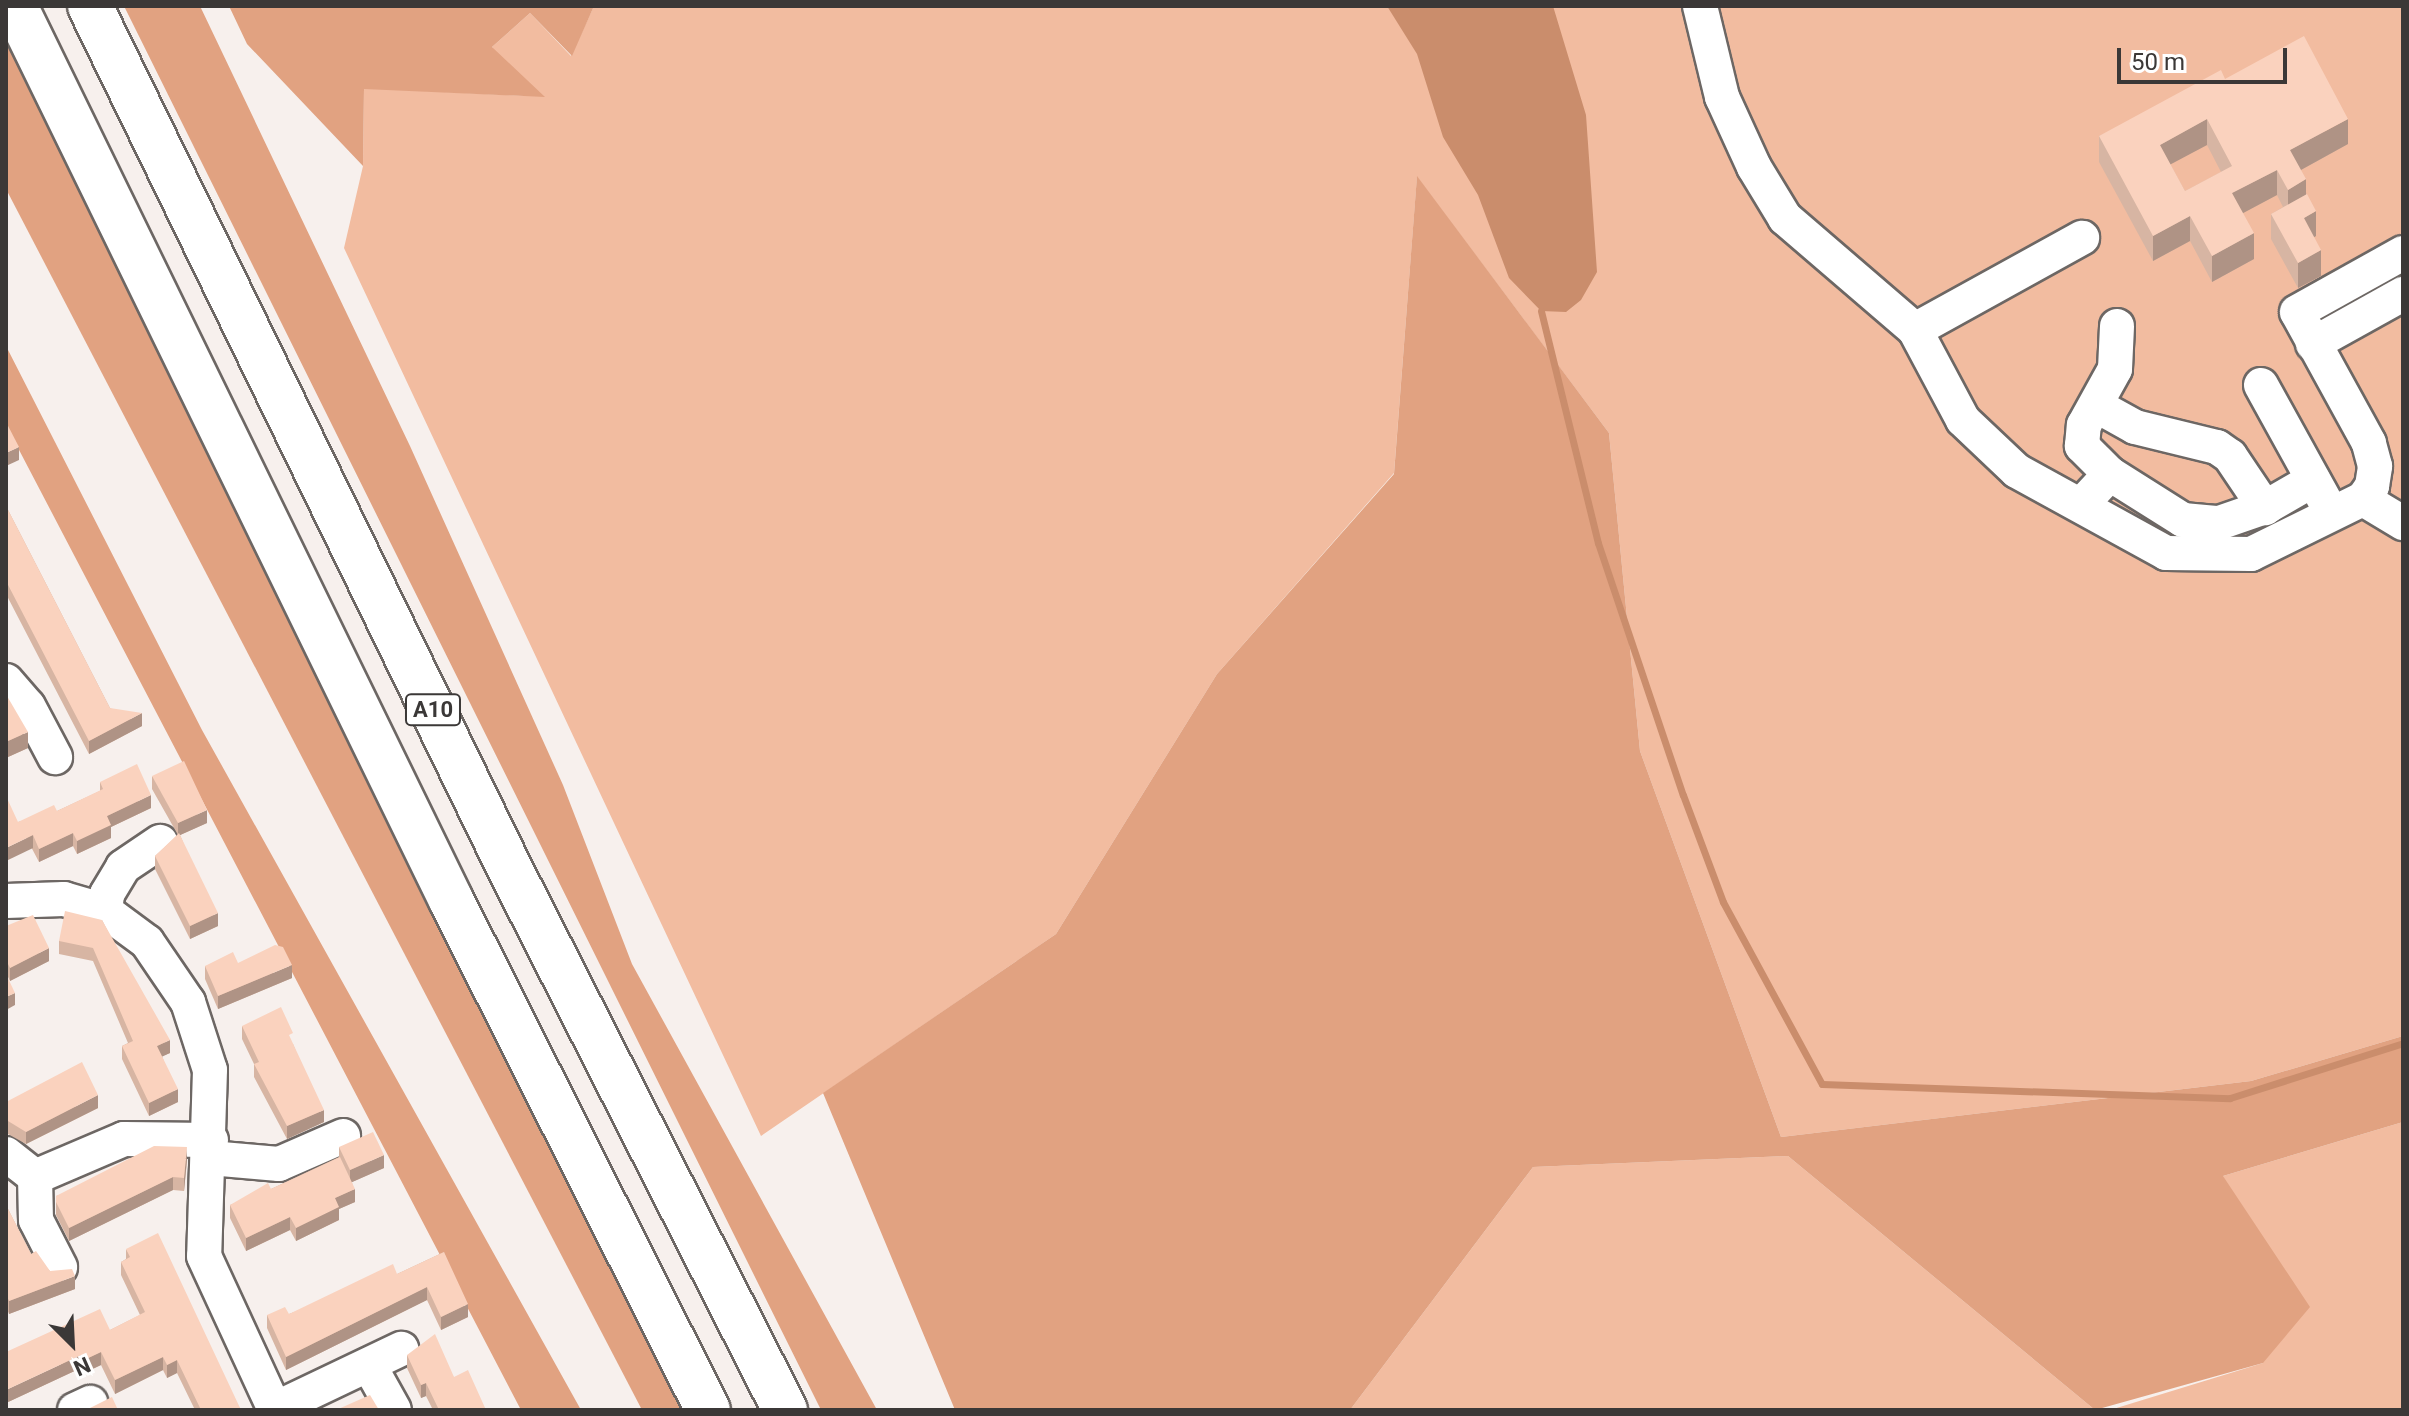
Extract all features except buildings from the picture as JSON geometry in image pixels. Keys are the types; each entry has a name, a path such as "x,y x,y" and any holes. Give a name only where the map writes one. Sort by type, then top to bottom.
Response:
{"highway":[{"name":"A10","path":"15,6 444,886 708,1410"},
{"name":"A10","path":"90,6 510,869 785,1410"}],"street":[{"path":"1700,6 1722,97 1754,167 1785,218 1915,330 1963,420 2017,471 2082,504 2166,553 2251,554 2332,514 2387,504 2372,486 2375,466 2358,417 2297,312 2403,253"},
{"path":"1915,330 2082,238"},
{"path":"2313,344 2403,294"},
{"path":"2117,326 2115,369 2099,407 2084,425 2082,446 2110,474 2183,520 2219,523 2265,508 2313,480"},
{"path":"2261,385 2332,514"},
{"path":"2099,407 2135,427 2217,447 2230,456 2265,508"},
{"path":"2082,504 2110,474"},
{"path":"6,681 28,706 55,757"},
{"path":"105,911 107,894 123,867 160,842"},
{"path":"6,901 64,899 105,911 147,942 188,1002 210,1070 210,1149 202,1218 204,1256 275,1410 401,1349"},
{"path":"35,1177 124,1139 210,1149 279,1164 343,1136"},
{"path":"6,1154 35,1177"},
{"path":"35,1177 36,1220 60,1267"},
{"path":"369,1365 390,1404"}],"shaded area":[{"path":"124,6 200,6 410,446 563,785 632,964 877,1410 821,1410"},
{"path":"229,6 594,6 572,56 530,13 492,47 545,97 364,89 363,166 247,44"},
{"path":"594,6 2403,6 2403,1036 2251,1081 1781,1137 1640,751 1609,433 1417,177 1394,473 1217,674 1056,934 761,1136 344,248 363,166 364,88 526,96 492,47 530,13 571,56"},
{"path":"1387,6 1553,6 1586,115 1597,272 1581,300 1566,312 1541,311 1509,278 1478,195 1443,137 1417,54"},
{"path":"6,18 686,1410 642,1410 6,189"},
{"path":"1417,176 1609,433 1640,751 1781,1137 2251,1081 2403,1036 2403,1122 2223,1176 2310,1307 2263,1363 2095,1410 1788,1156 1533,1167 1350,1410 955,1410 823,1093 1056,934 1217,674 1394,474"},
{"path":"6,346 202,730 581,1410 521,1410 6,425"},
{"path":"2403,1122 2403,1410 2110,1410 2263,1363 2223,1176"},
{"path":"1788,1156 2095,1410 1350,1410 1533,1167"}],"waterway":[{"path":"1541,311 1598,543 1683,795 1723,902 1822,1084 2230,1098 2403,1043"}]}
